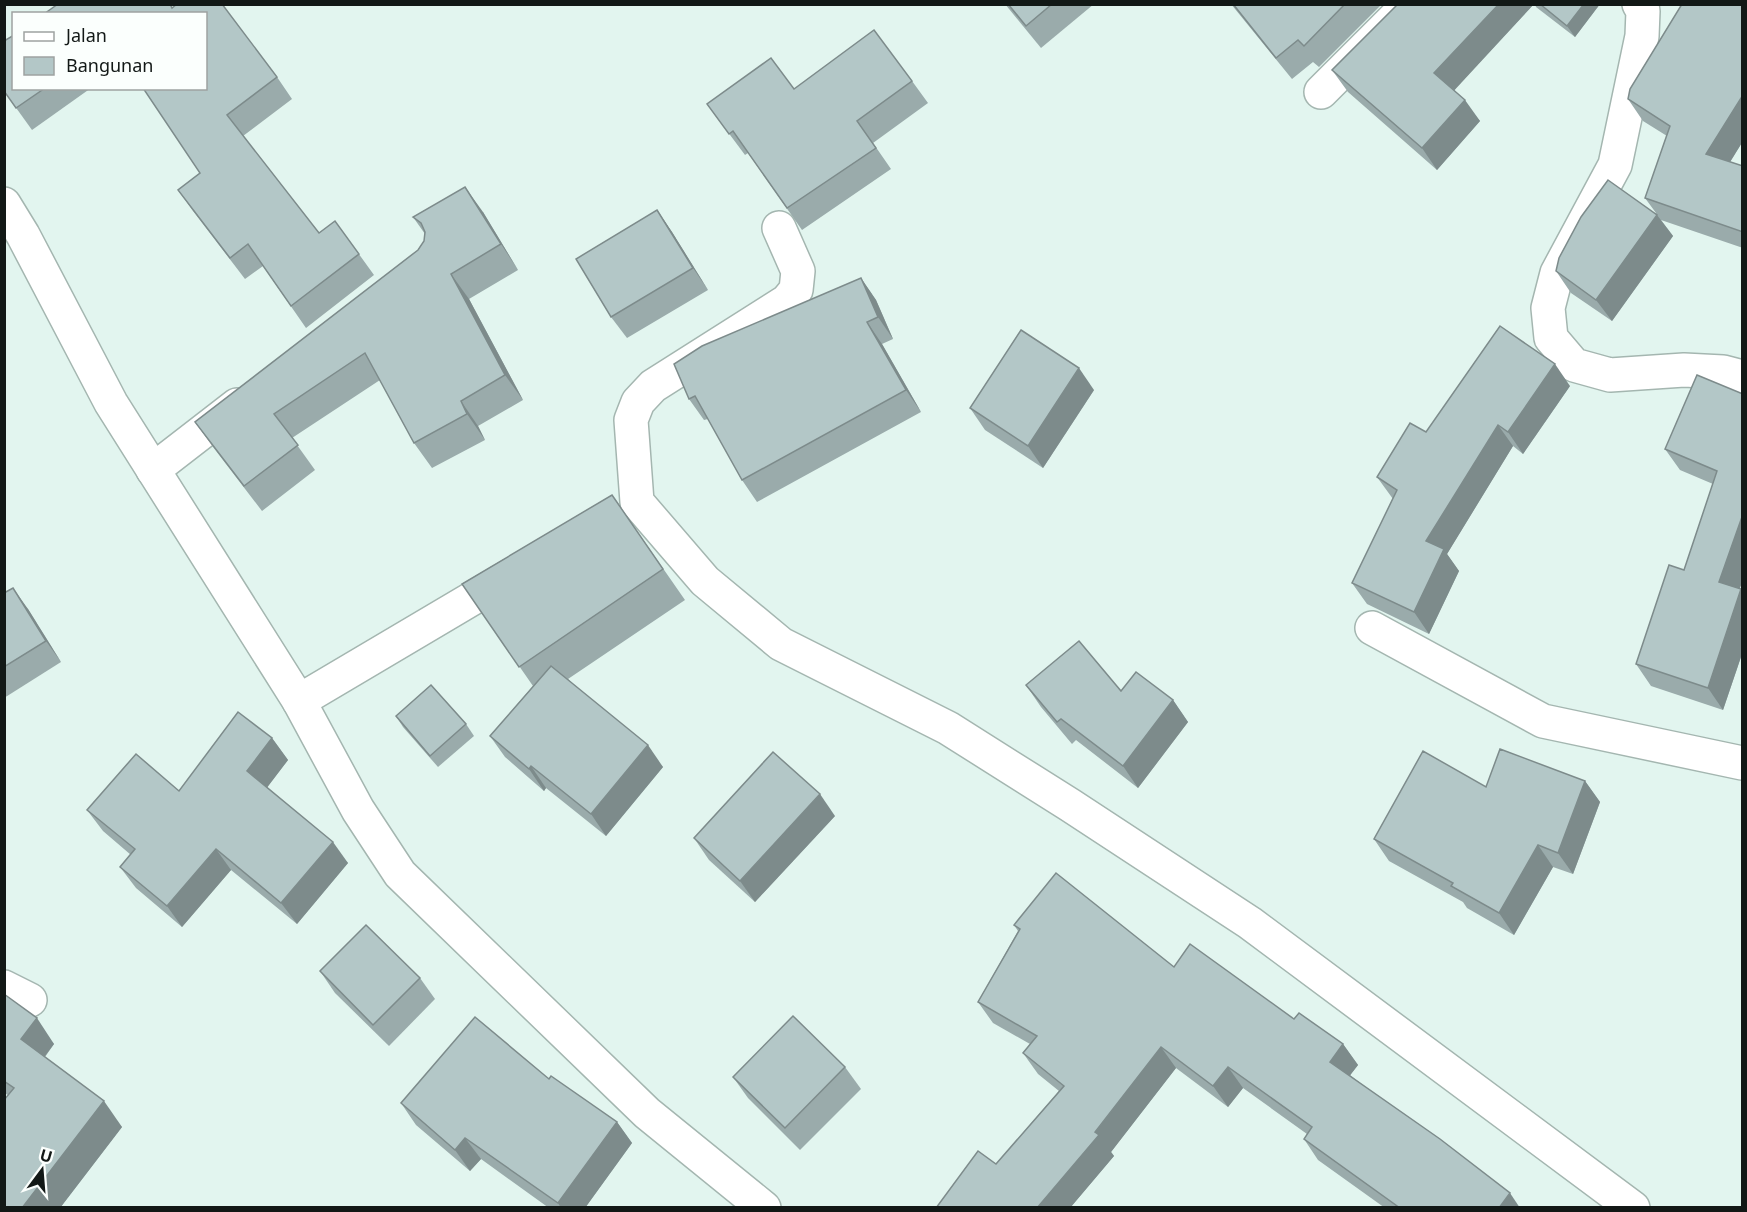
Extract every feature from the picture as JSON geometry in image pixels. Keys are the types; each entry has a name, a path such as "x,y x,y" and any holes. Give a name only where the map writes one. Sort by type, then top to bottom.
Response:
{"street":[{"path":"1321,92 1409,4"},
{"path":"1639,4 1643,11 1642,36 1615,165 1557,273 1548,308 1551,338 1574,365 1610,375 1684,370 1723,372 1743,377"},
{"path":"4,204 23,235 111,403 298,701 358,810 400,874 647,1113 764,1208"},
{"path":"779,228 798,271 796,290 787,301 653,386 638,402 631,420 627,508 705,581 781,644 948,728 1240,916 1634,1208"},
{"path":"153,470 256,390"},
{"path":"298,701 534,562"},
{"path":"1372,628 1543,721 1743,763"}],"building":[{"path":"58,4 170,4 172,8 177,4 222,4 277,77 227,115 319,233 335,221 359,254 291,306 248,244 230,258 178,190 200,173 144,90 207,90 207,12 47,12"},
{"path":"1008,4 1052,4 1026,26"},
{"path":"1233,4 1345,4 1304,46 1298,40 1276,58"},
{"path":"1398,4 1499,4 1434,73 1465,100 1422,148 1332,70"},
{"path":"1540,4 1584,4 1567,26"},
{"path":"1682,4 1743,4 1743,95 1706,154 1743,166 1743,232 1645,198 1670,126 1628,99 1630,89"},
{"path":"874,30 912,81 857,121 876,148 787,208 733,131 729,134 707,104 771,58 794,89"},
{"path":"12,36 12,90 42,90 16,108 4,91 4,41"},
{"path":"1608,180 1657,215 1596,300 1556,271 1559,258 1581,217"},
{"path":"465,187 501,244 451,274 505,375 461,401 467,414 414,443 365,353 274,414 298,445 244,486 195,422 418,250 424,241 425,232 421,223 413,217"},
{"path":"657,210 693,268 611,317 576,259"},
{"path":"861,278 878,317 867,322 906,390 742,480 695,396 689,399 674,364 702,346"},
{"path":"1500,326 1555,364 1508,432 1498,425 1426,541 1444,549 1414,612 1352,583 1397,490 1377,477 1410,423 1426,432"},
{"path":"1021,330 1079,368 1028,446 970,408"},
{"path":"1697,375 1743,394 1743,514 1719,582 1741,589 1708,688 1636,664 1669,565 1684,570 1717,471 1665,449"},
{"path":"612,495 663,569 519,667 462,584"},
{"path":"13,588 46,641 4,667 4,593"},
{"path":"1079,641 1121,691 1136,672 1173,700 1123,766 1061,719 1057,722 1026,685"},
{"path":"551,666 648,745 591,814 531,766 529,769 490,736"},
{"path":"431,685 466,724 430,756 396,716"},
{"path":"238,712 272,738 247,771 333,842 281,903 216,849 167,906 120,867 135,849 87,810 136,754 179,791"},
{"path":"1500,749 1585,781 1558,853 1538,845 1499,913 1451,886 1453,883 1374,839 1423,751 1486,787"},
{"path":"773,752 820,794 740,881 694,838"},
{"path":"1056,873 1174,967 1190,944 1294,1019 1299,1013 1343,1044 1330,1062 1440,1139 1510,1193 1499,1208 1400,1208 1304,1139 1312,1127 1228,1067 1213,1086 1161,1047 1095,1132 1099,1135 1037,1208 936,1208 978,1151 996,1164 1064,1086 1023,1053 1037,1036 978,1002 1020,929 1014,925"},
{"path":"366,925 420,978 373,1025 320,971"},
{"path":"4,994 37,1018 21,1039 104,1101 22,1208 4,1208 4,1100 14,1088 4,1081"},
{"path":"793,1016 845,1067 785,1128 733,1077"},
{"path":"475,1017 549,1079 551,1076 617,1122 558,1203 465,1138 455,1150 401,1103"}]}
